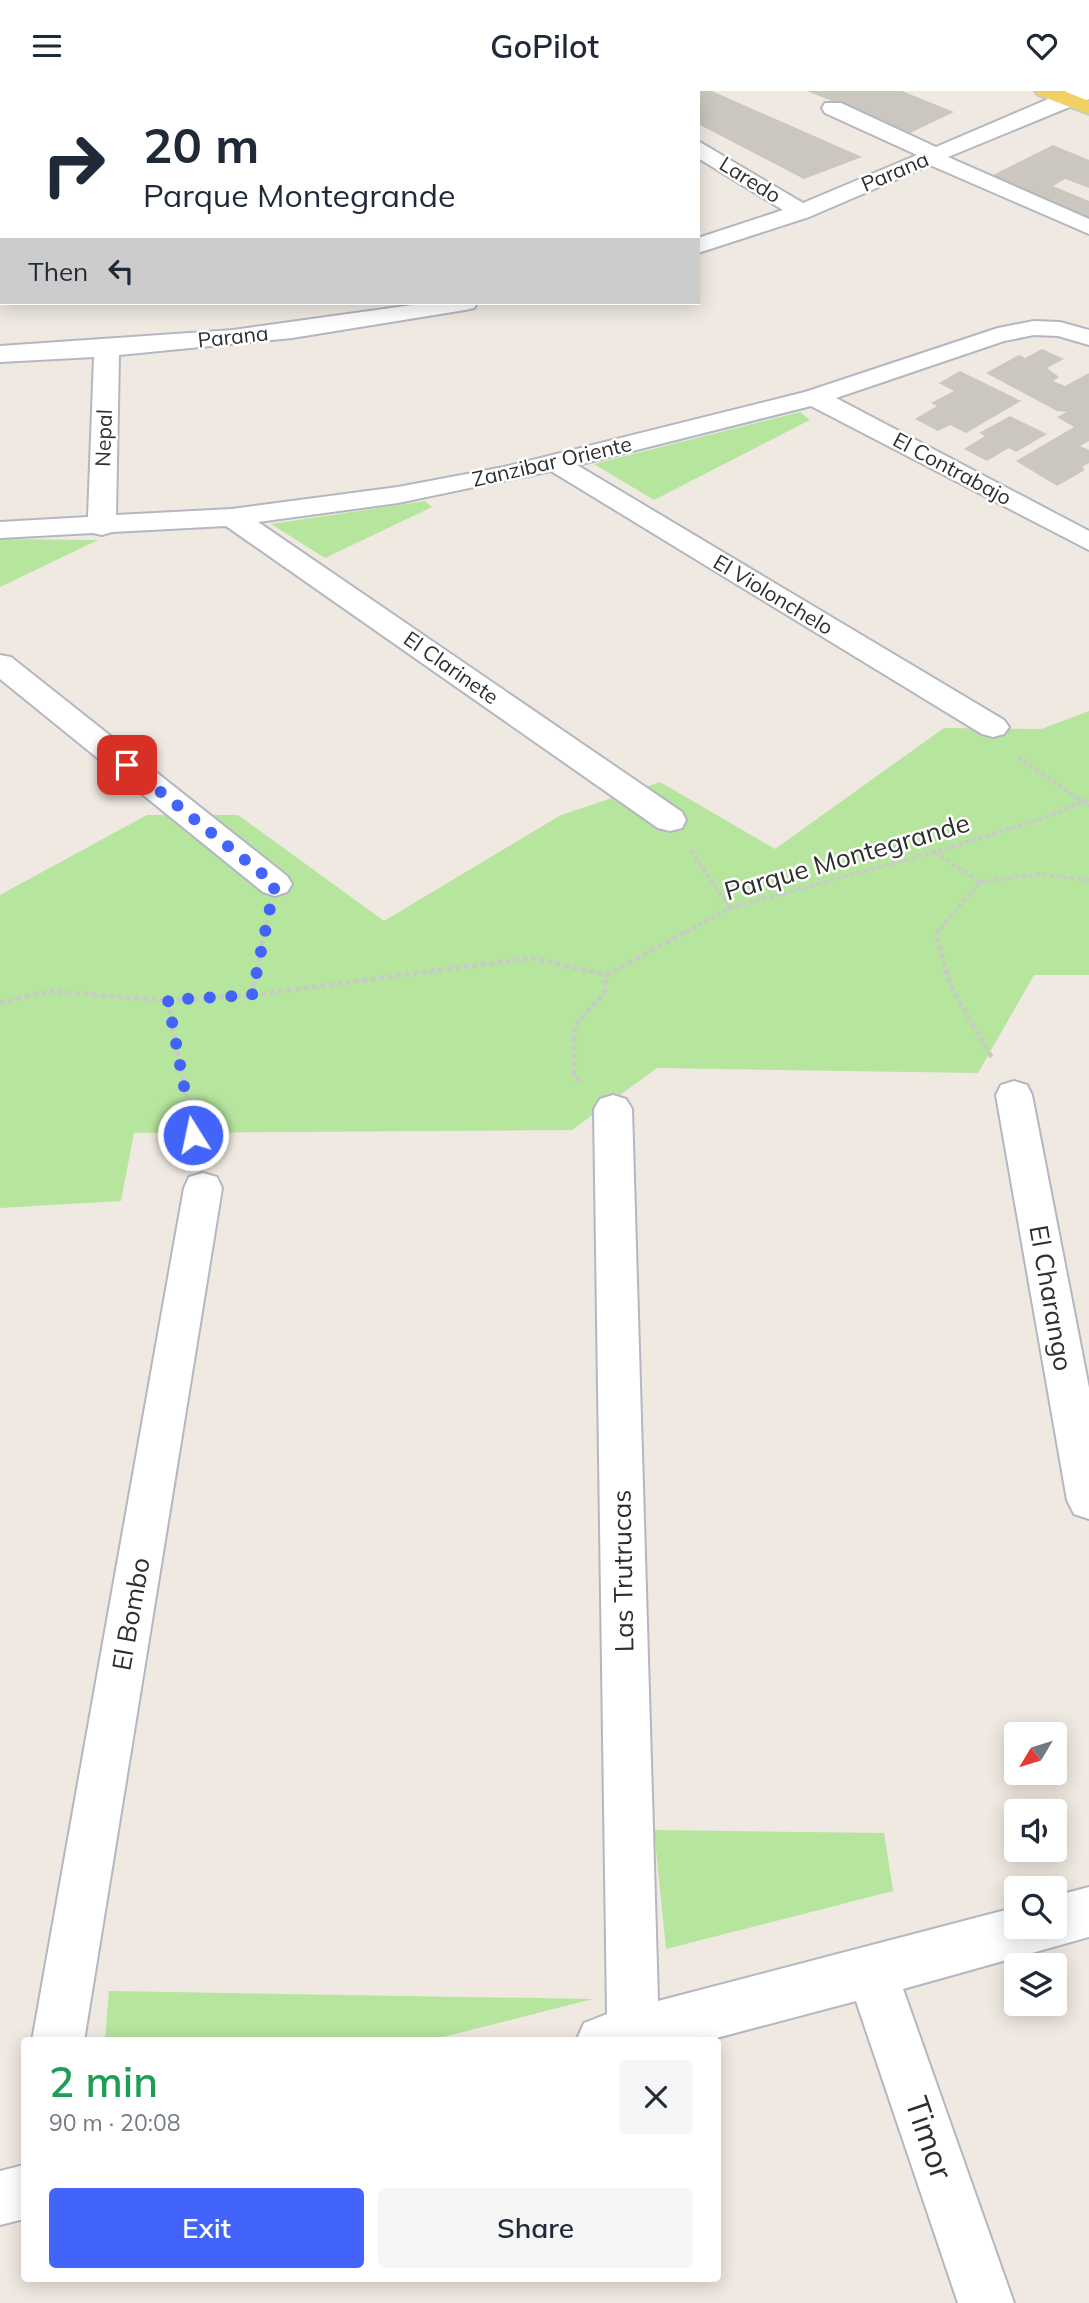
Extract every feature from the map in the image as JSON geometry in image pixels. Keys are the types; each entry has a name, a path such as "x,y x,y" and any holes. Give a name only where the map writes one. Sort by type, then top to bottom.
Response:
{"main road":[{"path":"1056,95 1089,108"}],"street":[{"name":"Parana","path":"700,245 801,212 932,156 1056,95 1089,93"},
{"path":"833,108 1089,227"},
{"name":"Laredo","path":"700,149 801,212"},
{"name":"Parana","path":"0,354 107,349 281,332 452,305"},
{"name":"Zanzibar Oriente","path":"0,530 102,527 232,517 398,495 554,462 814,397 998,335 1034,328 1060,330 1089,338"},
{"name":"Nepal","path":"102,527 107,349"},
{"name":"El Contrabajo","path":"814,397 1089,542"},
{"name":"El Violonchelo","path":"554,462 993,727"},
{"name":"El Clarinete","path":"232,517 670,820"},
{"path":"0,664 275,884"},
{"name":"El Charango","path":"1014,1095 1089,1500"},
{"name":"Las Trutrucas","path":"613,1109 617,2036"},
{"name":"El Bombo","path":"59,2037 203,1188"},
{"path":"1067,1918 1089,1912"},
{"path":"617,2036 872,1972 1004,1936"},
{"name":"Timor","path":"872,1972 986,2303"},
{"path":"0,2198 21,2193"}],"path":[{"path":"993,727 1007,749 1089,806"},
{"name":"Parque Montegrande","path":"606,975 730,908 933,852 1038,820 1089,799"},
{"path":"670,820 730,908"},
{"path":"933,852 980,882 1038,874 1089,880"},
{"path":"980,882 936,934 950,985 1014,1095"},
{"path":"252,995 275,884"},
{"path":"0,1003 50,991 168,1000 252,995 532,958 606,975 605,992 574,1027 574,1076 613,1109"},
{"path":"168,1000 203,1188"}],"green space":[{"path":"800,412 810,420 654,500 594,464"},
{"path":"425,501 432,507 325,558 271,524"},
{"path":"0,539 98,540 0,587"},
{"path":"1089,711 1089,975 1034,975 978,1073 657,1068 572,1130 134,1133 121,1201 0,1208 0,895 147,815 238,815 384,921 561,815 660,782 775,849 944,728 1041,729"},
{"path":"654,1830 884,1833 893,1891 666,1949"},
{"path":"109,1991 593,1999 443,2037 105,2037"}],"building":[{"path":"700,91 712,91 862,157 804,179 700,125"},
{"path":"807,91 902,91 954,112 910,133"},
{"path":"1053,145 1089,160 1089,188 1065,179 1053,186 1089,201 1089,224 985,179"},
{"path":"1042,349 1064,359 1047,368 1059,377 1053,381 1065,386 1089,373 1089,441 1080,446 1089,450 1089,463 1082,467 1085,470 1057,486 1016,461 1074,427 1057,417 1067,412 1057,411 986,373 1019,355 1025,358"},
{"path":"960,371 1021,401 966,433 950,425 938,431 915,419 937,406 931,403 954,391 939,383"},
{"path":"1010,416 1047,434 1016,452 1009,448 987,461 964,449 985,436 979,433"}],"route":[{"path":"127,765 275,884 252,995 168,1000 193,1135"}]}
